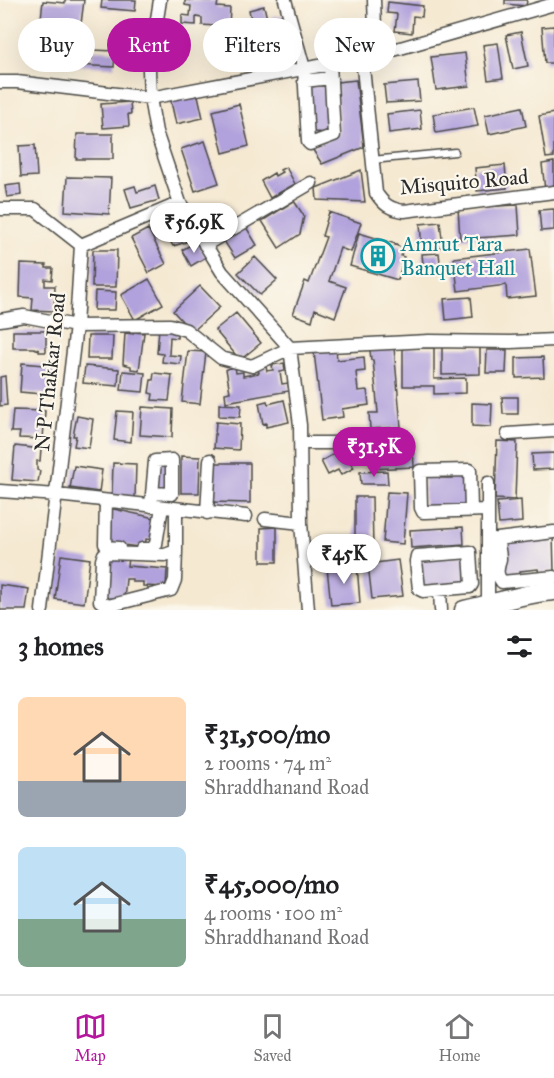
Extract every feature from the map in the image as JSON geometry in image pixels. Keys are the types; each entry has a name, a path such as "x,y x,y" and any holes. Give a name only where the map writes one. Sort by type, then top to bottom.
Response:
{"street":[{"path":"160,0 149,70 150,98 156,132 180,203 222,272 290,348 300,425 301,523 308,610"},
{"path":"285,0 304,75 308,142 311,144 334,135 331,72"},
{"path":"374,0 375,18"},
{"path":"396,50 554,4"},
{"path":"0,82 17,82 150,98 304,75 314,71"},
{"name":"Misquito Road","path":"363,72 376,193 384,204 393,210 404,211 554,192"},
{"path":"304,75 331,78"},
{"path":"205,245 311,183"},
{"path":"0,209 35,209 81,245 180,203"},
{"name":"N P Thakkar Road","path":"42,610 76,326 81,245"},
{"path":"0,320 24,316 76,326 170,325 186,330 221,358 252,366 290,348 429,341 554,340"},
{"path":"508,434 554,432"},
{"path":"300,443 376,443"},
{"path":"207,513 210,460"},
{"path":"471,510 470,470 420,471 422,511 488,510"},
{"path":"488,483 491,543 488,606"},
{"path":"0,491 57,495 134,508 176,509 246,516"},
{"path":"106,504 105,541 107,547 152,549 156,544 158,509 152,493"},
{"path":"176,509 176,551 175,580 171,590 108,606 100,601 104,554 169,554 176,551"},
{"path":"265,519 301,523"},
{"path":"471,552 471,586 423,591 419,589 417,556 471,552 491,543 554,532"},
{"path":"491,543 500,559 496,567 501,580 554,591"},
{"path":"464,610 488,606 554,577"},
{"path":"440,590 441,610"}],"lane":[{"path":"372,160 455,152"}],"building":[{"path":"65,0 84,0 82,18 41,18 43,1 65,3"},
{"path":"102,0 136,0 135,11 101,8"},
{"path":"185,0 218,1 217,7 230,8 229,18 203,18 203,25 202,18 196,17 196,25 191,25 191,18 182,18 182,15 190,16 191,6 185,5"},
{"path":"505,0 527,0 526,6 505,4"},
{"path":"388,2 423,6 422,17 413,16 412,33 396,31 397,14 387,13"},
{"path":"264,6 267,18 251,18 249,10"},
{"path":"284,15 284,18 271,18"},
{"path":"554,26 554,63 545,63 542,27"},
{"path":"521,32 528,66 513,69 506,35"},
{"path":"498,43 503,78 488,80 483,45"},
{"path":"95,50 107,51 107,67 95,66"},
{"path":"465,53 469,86 436,90 431,57"},
{"path":"356,80 364,147 322,164 311,147 339,134 337,82"},
{"path":"418,82 420,101 386,103 384,85"},
{"path":"329,85 333,133 312,132 307,87"},
{"path":"197,91 203,118 176,124 170,97"},
{"path":"130,102 129,126 103,128 101,104"},
{"path":"239,104 249,146 223,153 213,111"},
{"path":"474,107 478,126 436,133 433,114"},
{"path":"522,107 526,126 489,134 485,115"},
{"path":"420,110 422,129 389,133 387,114"},
{"path":"554,113 554,157 546,158 539,116"},
{"path":"77,134 113,134 113,159 76,159"},
{"path":"205,141 219,183 195,191 181,149"},
{"path":"35,145 37,176 21,177 19,146"},
{"path":"554,162 554,189 545,190 542,164"},
{"path":"505,165 507,188 477,191 475,168"},
{"path":"286,167 295,184 270,198 261,181 274,173 275,176"},
{"path":"361,170 365,202 317,200 316,188"},
{"path":"67,177 111,178 109,214 65,211"},
{"path":"20,184 21,195 7,197 5,186"},
{"path":"135,186 137,192 155,186 159,200 131,208 125,189"},
{"path":"294,201 304,216 300,234 279,248 262,221"},
{"path":"518,205 520,235 460,239 458,208"},
{"path":"554,209 554,230 541,231 539,210"},
{"path":"176,212 190,236 185,240 186,242 173,246 157,218 166,213 168,217"},
{"path":"329,212 361,223 351,252 340,248 329,281 346,287 335,317 315,309 312,321 293,314 305,281 309,283 326,237 322,236"},
{"path":"440,222 443,247 422,249 420,224"},
{"path":"246,227 257,245 235,258 224,241"},
{"path":"148,229 166,264 149,273 131,238"},
{"name":"Amrut Tara Banquet Hall","path":"359,233 403,248 401,256 404,257 398,280 350,266"},
{"path":"197,241 206,257 191,266 182,250"},
{"path":"530,249 536,296 507,299 506,285 458,291 454,258"},
{"path":"93,250 117,250 116,287 92,287"},
{"path":"439,253 441,272 424,274 422,254"},
{"path":"255,257 277,280 260,295 238,273"},
{"path":"21,264 46,265 46,268 53,268 52,280 45,279 45,286 55,286 54,311 32,310 33,298 20,297"},
{"path":"149,279 163,304 135,320 121,295"},
{"path":"200,286 220,307 192,332 173,311"},
{"path":"95,291 116,292 115,310 94,310"},
{"path":"471,297 473,317 446,320 444,299"},
{"path":"236,313 261,343 240,360 215,330"},
{"path":"159,328 178,329 177,338 170,337 169,355 181,356 180,364 162,362 163,354 157,353"},
{"path":"13,331 46,331 46,352 39,352 34,348 13,348"},
{"path":"133,332 144,333 139,370 131,369 131,366 123,364 125,333 133,334"},
{"path":"88,336 113,336 112,359 87,359"},
{"path":"442,347 480,347 480,374 442,375"},
{"path":"394,348 401,427 370,429 369,413 378,413 370,350"},
{"path":"403,348 434,348 434,379 466,378 466,393 434,394 434,386 403,386"},
{"path":"336,349 337,360 364,357 365,371 356,372 358,391 367,390 369,405 342,409 343,417 322,420 314,352"},
{"path":"487,350 507,350 506,373 486,373"},
{"path":"188,351 206,352 200,404 182,402"},
{"path":"543,357 544,377 516,378 516,358"},
{"path":"22,363 55,366 53,395 20,392"},
{"path":"284,363 285,371 280,372 282,384 288,383 289,391 226,402 225,393 230,392 226,369 235,367 236,373 243,372 243,376 259,373 258,368 266,367 267,371 273,370 272,365"},
{"path":"85,366 119,369 118,386 83,383"},
{"path":"123,371 145,373 143,392 121,390"},
{"path":"154,373 172,375 169,401 152,400 153,394 149,393"},
{"path":"5,376 7,405 0,406 0,377"},
{"path":"502,397 518,397 518,414 503,414"},
{"path":"284,400 289,422 266,427 266,423 263,424 259,403 267,401 268,404"},
{"path":"472,403 492,404 491,427 472,426"},
{"path":"219,404 241,405 240,417 219,416"},
{"path":"142,407 173,409 172,437 140,435"},
{"path":"13,410 45,411 43,439 19,438 20,432 11,432"},
{"path":"117,411 133,412 131,442 114,440"},
{"path":"77,416 93,419 89,448 74,446 76,436 73,436"},
{"path":"216,422 240,424 239,450 214,448"},
{"path":"497,441 517,442 515,500 495,499"},
{"path":"15,446 41,449 40,461 37,461 37,470 40,471 38,482 12,480"},
{"path":"413,447 414,467 371,469 370,448"},
{"path":"343,449 354,468 341,475 338,470 328,475 321,461"},
{"path":"554,453 554,469 533,470 532,454"},
{"path":"181,456 200,457 199,493 181,493"},
{"path":"155,461 169,461 170,491 162,491 162,487 156,487"},
{"path":"113,463 136,464 135,497 112,496"},
{"path":"212,463 250,463 250,503 212,502"},
{"path":"74,466 102,470 99,492 70,488"},
{"path":"387,471 388,484 361,484 360,472"},
{"path":"424,472 440,472 440,478 453,478 453,472 469,472 469,509 424,509"},
{"path":"387,492 407,493 403,544 383,542"},
{"path":"355,497 372,497 373,550 355,550"},
{"path":"521,500 522,522 499,524 497,502"},
{"path":"109,508 155,518 152,540 146,539 145,548 109,543"},
{"path":"277,527 277,562 261,562 261,528"},
{"path":"463,527 464,544 411,548 410,530"},
{"path":"553,534 554,571 539,573 538,569 520,571 520,576 503,578 501,541"},
{"path":"61,555 90,559 84,603 55,599"},
{"path":"468,555 470,583 421,587 419,559"},
{"path":"107,557 128,558 127,566 167,569 166,587 143,586 143,582 132,582 132,579 126,579 124,599 104,598"},
{"path":"398,560 403,596 372,599 368,564"},
{"path":"357,565 360,603 331,605 327,568"},
{"path":"0,585 29,589 26,610 0,610"}],"place":[{"name":"Amrut Tara Banquet Hall","path":"378,256"}]}
